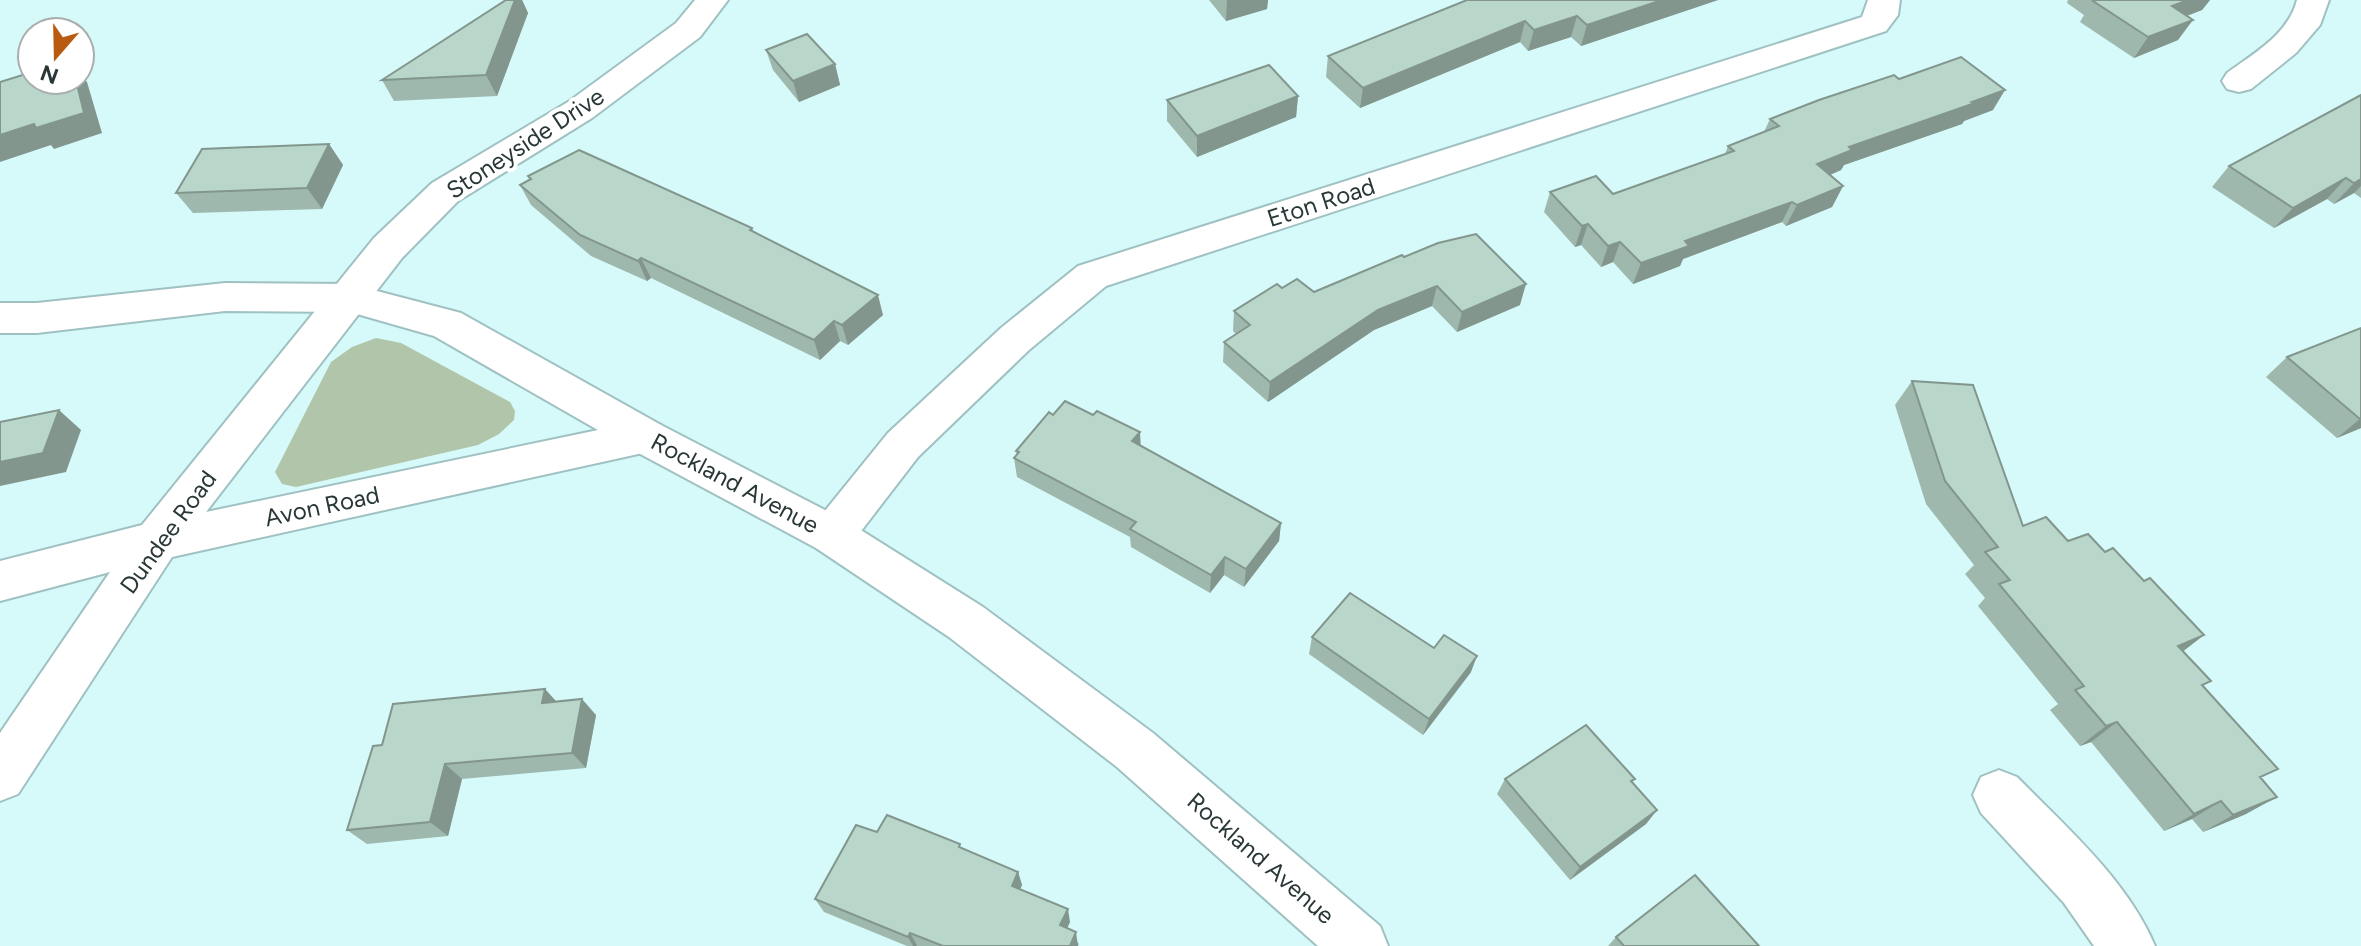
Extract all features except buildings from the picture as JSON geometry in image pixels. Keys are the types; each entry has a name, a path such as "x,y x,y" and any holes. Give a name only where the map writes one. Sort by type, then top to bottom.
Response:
{"street":[{"name":"Stoneyside Drive","path":"350,298 388,248 445,192 580,110 688,30 712,0"},
{"name":"Eton Road","path":"832,535 903,445 1015,339 1092,276 1874,24 1882,15 1884,0"},
{"path":"2239,81 2288,42 2311,14 2313,0"},
{"name":"Rockland Avenue","path":"0,318 37,318 225,297 350,298 447,324 646,437 832,535 966,622 1135,750 1360,946"},
{"name":"Dundee Road","path":"0,777 157,541 350,298"},
{"name":"Avon Road","path":"0,581 157,541 646,437"},
{"path":"1999,795 2083,884 2127,946"}],"green space":[{"path":"376,338 401,343 510,402 515,411 514,420 499,434 478,445 296,487 282,484 275,472 331,362 352,347"}]}
